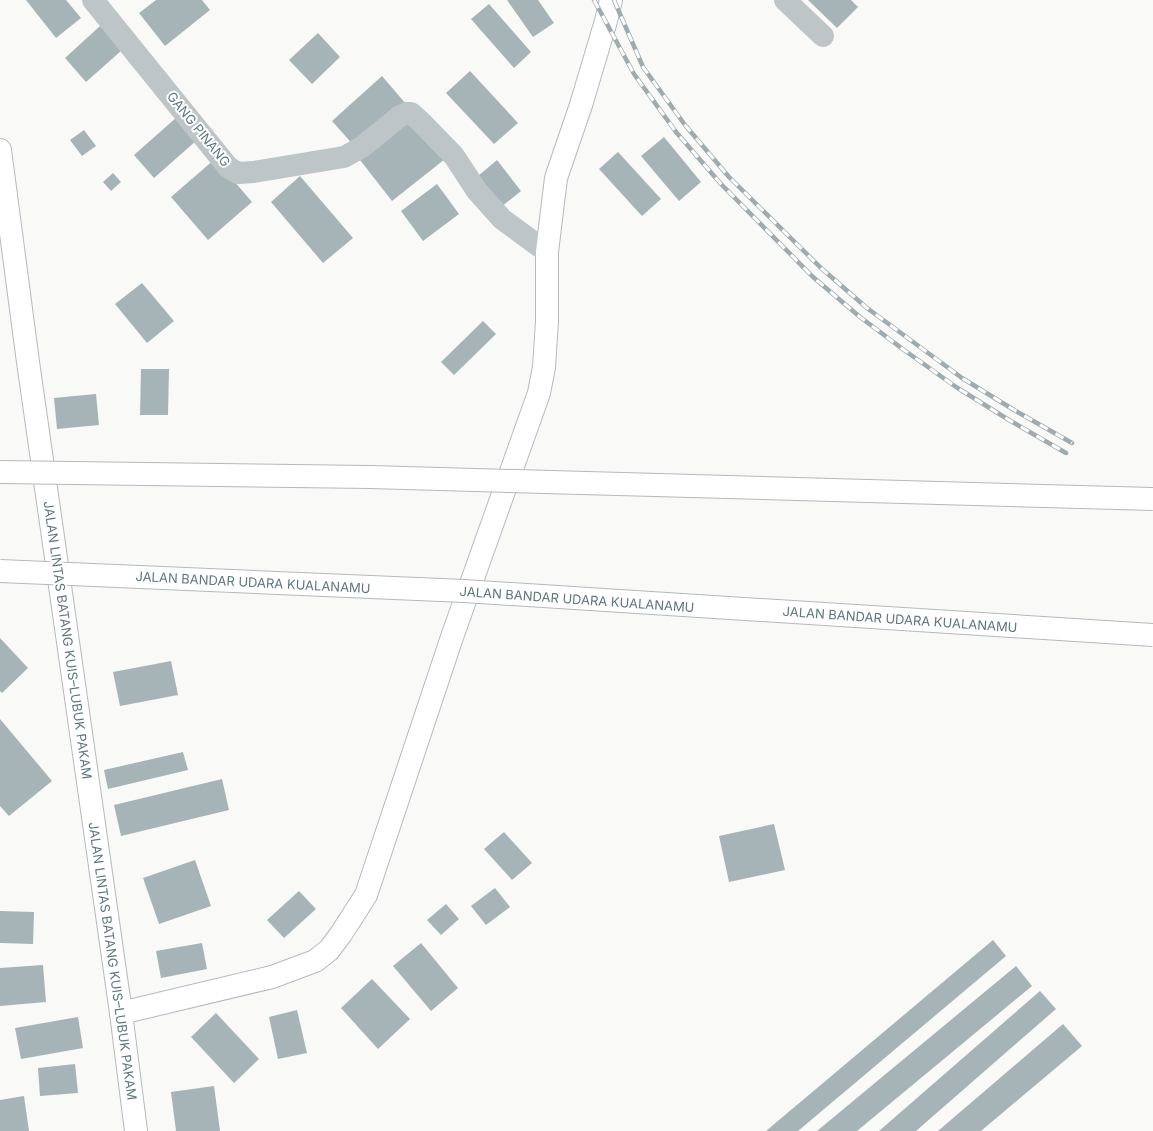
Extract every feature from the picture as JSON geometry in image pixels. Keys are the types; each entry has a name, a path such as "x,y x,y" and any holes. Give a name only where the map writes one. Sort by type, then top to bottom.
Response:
{"main road":[{"path":"121,1013 272,977 315,961 329,950 366,895 452,637 539,394 544,367 547,321 547,252 556,178 606,21 611,0"},
{"name":"JALAN LINTAS BATANG KUIS–LUBUK PAKAM","path":"0,150 28,362 121,1013 136,1131"},
{"path":"0,472 370,477 1153,499"},
{"name":"JALAN BANDAR UDARA KUALANAMU","path":"0,571 464,591 1153,635"}],"street":[{"name":"GANG PINANG","path":"94,0 228,166 238,173 254,172 344,157 362,147 400,116 406,113 411,113 454,156 477,191 502,219 547,252"},
{"path":"785,0 823,36"}],"building":[{"path":"26,0 66,0 81,18 56,38"},
{"path":"156,0 202,0 210,10 165,46 139,13"},
{"path":"507,0 538,0 554,23 533,37"},
{"path":"808,0 851,0 858,7 837,28"},
{"path":"489,4 531,52 514,68 471,19"},
{"path":"100,26 122,50 86,82 65,58"},
{"path":"318,33 340,57 312,84 289,60"},
{"path":"470,71 518,123 494,144 446,93"},
{"path":"382,76 406,104 356,148 332,121"},
{"path":"177,117 197,140 154,178 134,155"},
{"path":"413,119 445,159 392,201 360,160"},
{"path":"84,130 96,146 82,156 70,140"},
{"path":"664,137 701,182 679,201 641,156"},
{"path":"618,152 661,199 642,216 599,169"},
{"path":"215,159 252,202 208,240 171,197"},
{"path":"497,160 521,191 496,211 472,181"},
{"path":"113,173 121,182 111,191 103,182"},
{"path":"300,176 353,238 323,263 271,202"},
{"path":"437,184 459,214 423,241 401,211"},
{"path":"142,283 174,321 147,343 115,304"},
{"path":"483,321 496,334 454,375 441,362"},
{"path":"141,369 169,369 168,415 140,415"},
{"path":"96,394 99,425 57,429 54,398"},
{"path":"0,638 28,668 2,693 0,691"},
{"path":"171,661 178,695 120,706 113,672"},
{"path":"0,719 52,781 9,816 0,806"},
{"path":"183,752 188,770 108,789 104,770"},
{"path":"222,779 229,810 121,836 114,805"},
{"path":"774,824 785,870 729,882 719,836"},
{"path":"504,832 532,863 512,880 484,849"},
{"path":"195,860 211,906 159,924 143,878"},
{"path":"495,888 510,907 486,925 471,906"},
{"path":"299,891 316,909 284,938 267,920"},
{"path":"446,904 459,919 441,935 427,920"},
{"path":"0,911 34,912 33,944 0,943"},
{"path":"993,940 1006,956 798,1131 766,1131"},
{"path":"202,943 207,969 161,978 156,951"},
{"path":"421,943 458,988 431,1011 393,966"},
{"path":"43,965 46,1002 0,1006 0,968"},
{"path":"1016,966 1032,986 857,1131 817,1131"},
{"path":"372,979 410,1019 378,1049 341,1008"},
{"path":"1040,991 1056,1009 916,1131 879,1131"},
{"path":"297,1010 307,1053 278,1059 269,1017"},
{"path":"216,1013 259,1059 234,1083 191,1037"},
{"path":"78,1017 83,1048 21,1059 15,1028"},
{"path":"1063,1024 1082,1046 981,1131 938,1131"},
{"path":"75,1064 78,1093 40,1096 38,1068"},
{"path":"214,1086 220,1131 176,1131 171,1092"},
{"path":"24,1096 29,1131 0,1131 0,1100"}],"railway":[{"path":"594,0 634,74 676,132 721,184 813,277 860,317 956,387 1066,453"},
{"path":"614,0 643,67 685,125 729,177 821,268 867,308 962,378 1072,443"}]}
